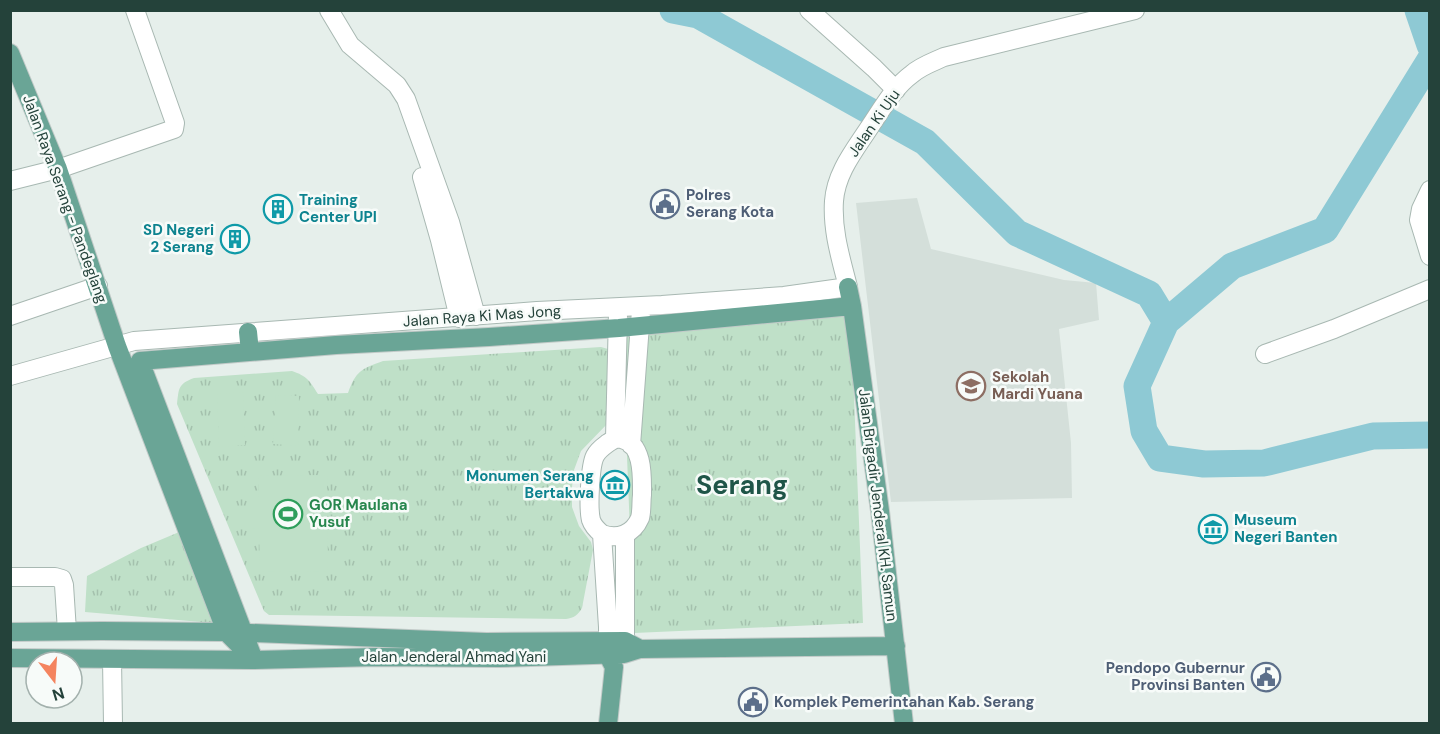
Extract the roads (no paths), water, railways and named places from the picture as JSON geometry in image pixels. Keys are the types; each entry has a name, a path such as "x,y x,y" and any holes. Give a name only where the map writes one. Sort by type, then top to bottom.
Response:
{"main road":[{"name":"Jalan Raya Serang - Pandeglang","path":"10,53 58,169 117,346 173,471"},
{"name":"Jalan Brigadir Jenderal KH. Samun","path":"848,287 875,469 904,723"},
{"path":"254,660 235,632 173,471 140,361 336,345 641,327 852,306"},
{"path":"248,332 250,352"},
{"path":"10,632 235,632 486,642 620,651 608,723"},
{"name":"Jalan Jenderal Ahmad Yani","path":"10,658 254,660 377,657 499,658 620,651 896,646"}],"street":[{"path":"10,181 58,169 170,131 175,127 135,10"},
{"path":"328,10 350,45 397,85 406,99 405,124 440,240 468,317"},
{"path":"809,10 860,54 892,95"},
{"name":"Jalan Ki Uju","path":"848,287 833,218 838,181 847,163 892,95 911,74 944,57 1128,11"},
{"path":"1430,190 1421,209 1419,220 1430,256"},
{"path":"10,316 98,286"},
{"name":"Jalan Raya Ki Mas Jong","path":"10,376 134,341 537,311 784,296 848,287"},
{"path":"1265,354 1334,329 1430,289"},
{"path":"623,442 641,327 641,306"},
{"path":"618,307 623,442 641,461 641,516 635,526 625,535 609,537 593,526 590,516 591,467 596,453 604,446 623,442"},
{"path":"602,534 608,627 620,651"},
{"path":"620,651 625,535"},
{"path":"10,577 62,579 67,631"},
{"path":"112,659 113,723"}],"waterway":[{"path":"673,10 698,15 925,142 1017,233 1149,294 1166,322 1137,386 1144,431 1160,458 1204,464 1264,463 1373,436 1430,435"},
{"path":"1418,10 1430,45"},
{"path":"1166,322 1232,266 1325,230 1430,60"}],"place":[{"name":"Polres Serang Kota","path":"665,204"},
{"name":"Training Center UPI","path":"278,209"},
{"name":"SD Negeri 2 Serang","path":"235,239"},
{"name":"Sekolah Mardi Yuana","path":"971,386"},
{"name":"Monumen Serang Bertakwa","path":"615,485"},
{"name":"GOR Maulana Yusuf","path":"288,514"},
{"name":"Museum Negeri Banten","path":"1213,529"},
{"name":"Pendopo Gubernur Provinsi Banten","path":"1266,677"},
{"name":"Komplek Pemerintahan Kab. Serang","path":"753,702"}],"district":[{"name":"Serang","path":"742,485"}]}
